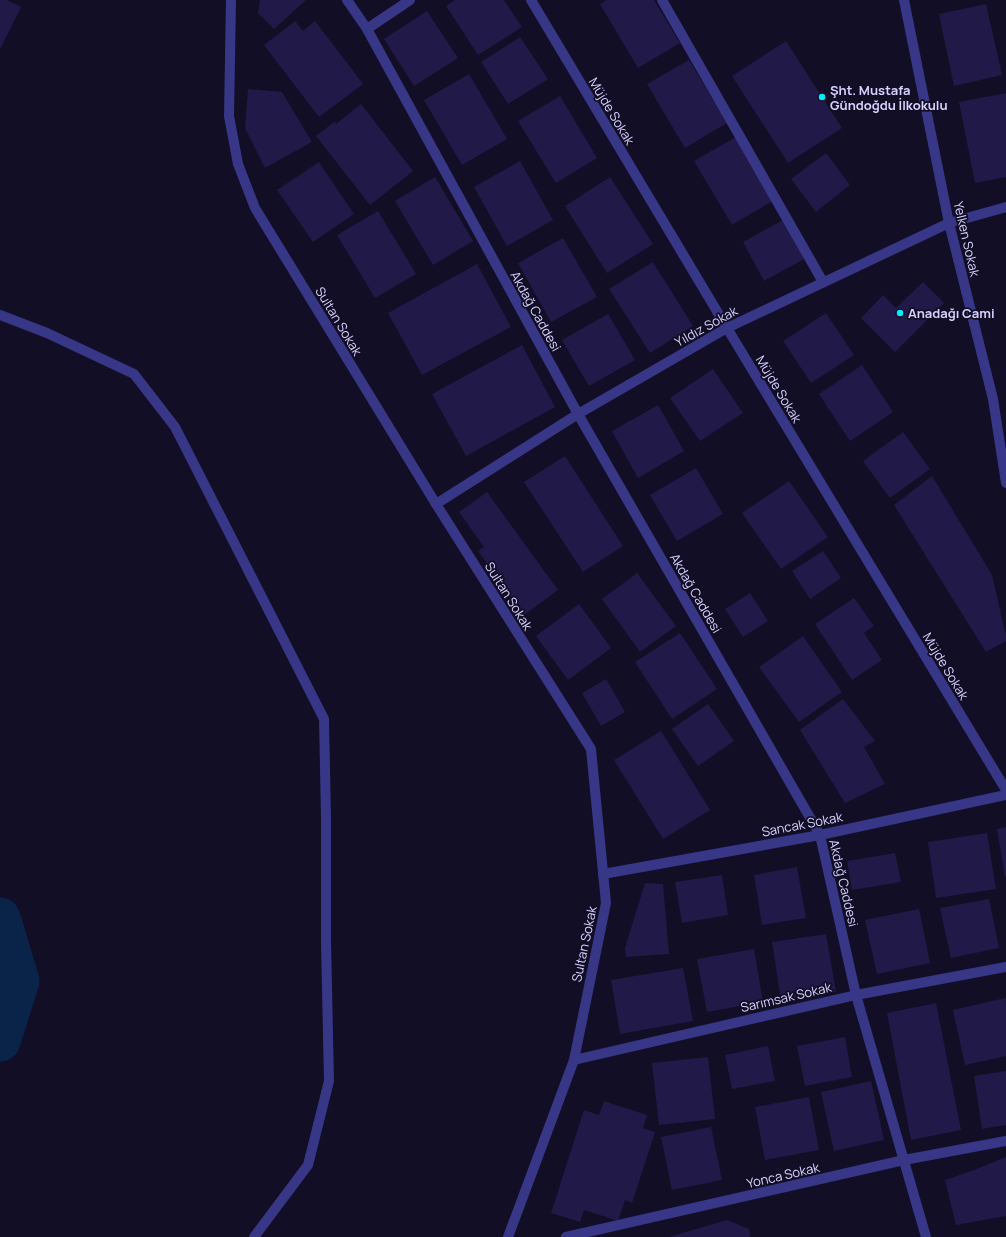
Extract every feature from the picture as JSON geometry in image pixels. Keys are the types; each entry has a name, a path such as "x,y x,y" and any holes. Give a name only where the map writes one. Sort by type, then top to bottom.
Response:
{"street":[{"name":"Sultan Sokak","path":"231,0 229,116 238,164 255,208 436,504 591,749 606,903 574,1060 508,1237"},
{"name":"Akdağ Caddesi","path":"347,0 367,29 578,414 820,835 856,995 926,1237"},
{"path":"367,29 410,0"},
{"name":"Müjde Sokak","path":"531,0 1006,790"},
{"path":"662,0 823,282"},
{"name":"Yelken Sokak","path":"904,0 949,223 993,399 1006,483"},
{"name":"Yıldız Sokak","path":"436,504 578,414 727,328 949,223 1006,207"},
{"path":"0,314 48,333 134,374 175,427 324,719 329,1081 308,1166 254,1237"},
{"name":"Sancak Sokak","path":"603,874 820,835 1006,795"},
{"name":"Sarımsak Sokak","path":"574,1060 856,995 1006,967"},
{"name":"Yonca Sokak","path":"566,1237 904,1160 1006,1141"}],"building":[{"path":"0,0 7,0 21,7 0,49"},
{"path":"260,0 306,0 274,29 258,13"},
{"path":"455,0 504,0 522,27 478,55 446,6"},
{"path":"607,0 654,0 680,43 638,68 600,4"},
{"path":"986,4 1002,75 954,86 939,14"},
{"path":"427,11 458,58 414,86 384,39"},
{"path":"295,21 303,31 315,21 363,84 319,117 264,45"},
{"path":"520,37 548,79 508,104 481,62"},
{"path":"786,41 842,128 788,163 732,76"},
{"path":"689,60 727,123 685,148 647,84"},
{"path":"469,74 507,139 462,165 424,100"},
{"path":"248,89 282,92 312,142 265,168 245,128"},
{"path":"1006,93 1006,177 975,183 959,102"},
{"path":"560,96 597,158 556,183 518,121"},
{"path":"361,104 413,171 370,205 316,136 334,122 336,124"},
{"path":"736,137 774,200 732,225 694,161"},
{"path":"826,153 850,185 816,212 791,179"},
{"path":"520,161 553,220 507,246 474,187"},
{"path":"319,162 354,214 313,242 277,190"},
{"path":"435,177 473,241 433,265 395,201"},
{"path":"610,177 653,244 607,273 565,206"},
{"path":"378,211 416,274 375,298 337,235"},
{"path":"785,219 806,258 764,281 743,242"},
{"path":"563,238 597,297 551,322 518,263"},
{"path":"653,262 693,326 650,353 609,289"},
{"path":"477,264 511,327 422,375 388,313"},
{"name":"Anadağı Cami","path":"923,282 944,303 895,352 861,318 883,295 896,308"},
{"path":"826,313 854,355 811,383 783,341"},
{"path":"608,314 635,360 589,386 562,340"},
{"path":"522,345 555,407 466,456 432,394"},
{"path":"862,365 893,412 850,441 819,394"},
{"path":"713,369 743,413 700,441 670,398"},
{"path":"658,405 684,451 638,478 612,431"},
{"path":"903,432 930,469 890,498 863,461"},
{"path":"565,456 623,546 583,572 524,482"},
{"path":"696,468 723,514 677,541 650,495"},
{"path":"932,476 992,575 1006,641 986,652 894,505"},
{"path":"789,481 828,537 781,569 742,513"},
{"path":"487,492 558,590 524,615 478,551 484,547 459,512"},
{"path":"823,551 841,578 810,599 792,571"},
{"path":"637,573 676,626 640,652 602,599"},
{"path":"750,593 768,621 743,637 725,609"},
{"path":"854,598 874,626 864,633 882,660 852,680 815,624"},
{"path":"579,604 611,648 568,680 536,636"},
{"path":"680,633 717,689 672,719 635,662"},
{"path":"803,636 842,692 799,722 759,667"},
{"path":"606,679 625,712 601,726 582,693"},
{"path":"843,699 875,741 864,747 885,784 845,803 800,730"},
{"path":"708,704 734,741 698,766 672,729"},
{"path":"661,731 710,810 663,839 614,760"},
{"path":"1006,827 1006,876 1005,876 997,829"},
{"path":"987,833 996,889 936,898 928,842"},
{"path":"895,853 901,882 852,890 847,861"},
{"path":"797,867 806,918 762,925 754,875"},
{"path":"722,875 728,915 682,923 675,882"},
{"path":"645,883 663,884 669,954 626,957 625,948"},
{"path":"989,899 999,948 951,958 940,908"},
{"path":"919,909 930,963 877,974 865,920"},
{"path":"826,934 836,992 781,1001 772,942"},
{"path":"754,949 763,1002 707,1012 697,959"},
{"path":"683,968 693,1021 620,1034 611,980"},
{"path":"1005,998 1006,1056 965,1065 953,1010"},
{"path":"936,1003 961,1130 911,1140 887,1013"},
{"path":"845,1037 852,1077 805,1086 797,1046"},
{"path":"768,1046 775,1081 732,1089 725,1055"},
{"path":"708,1057 715,1119 659,1125 652,1063"},
{"path":"1006,1071 1006,1125 982,1129 974,1076"},
{"path":"871,1081 884,1140 834,1151 821,1092"},
{"path":"809,1097 819,1150 765,1160 755,1107"},
{"path":"604,1101 647,1115 643,1128 655,1132 632,1203 625,1200 618,1221 584,1210 580,1222 551,1213 584,1110 599,1115"},
{"path":"711,1127 722,1180 672,1190 661,1137"},
{"path":"1006,1157 1006,1216 956,1225 945,1180"},
{"path":"727,1220 749,1229 750,1237 669,1237"}],"waterway":[{"path":"0,918 19,981 0,1041"}],"place":[{"name":"Şht. Mustafa Gündoğdu İlkokulu","path":"822,97"},
{"name":"Anadağı Cami","path":"900,313"}]}
